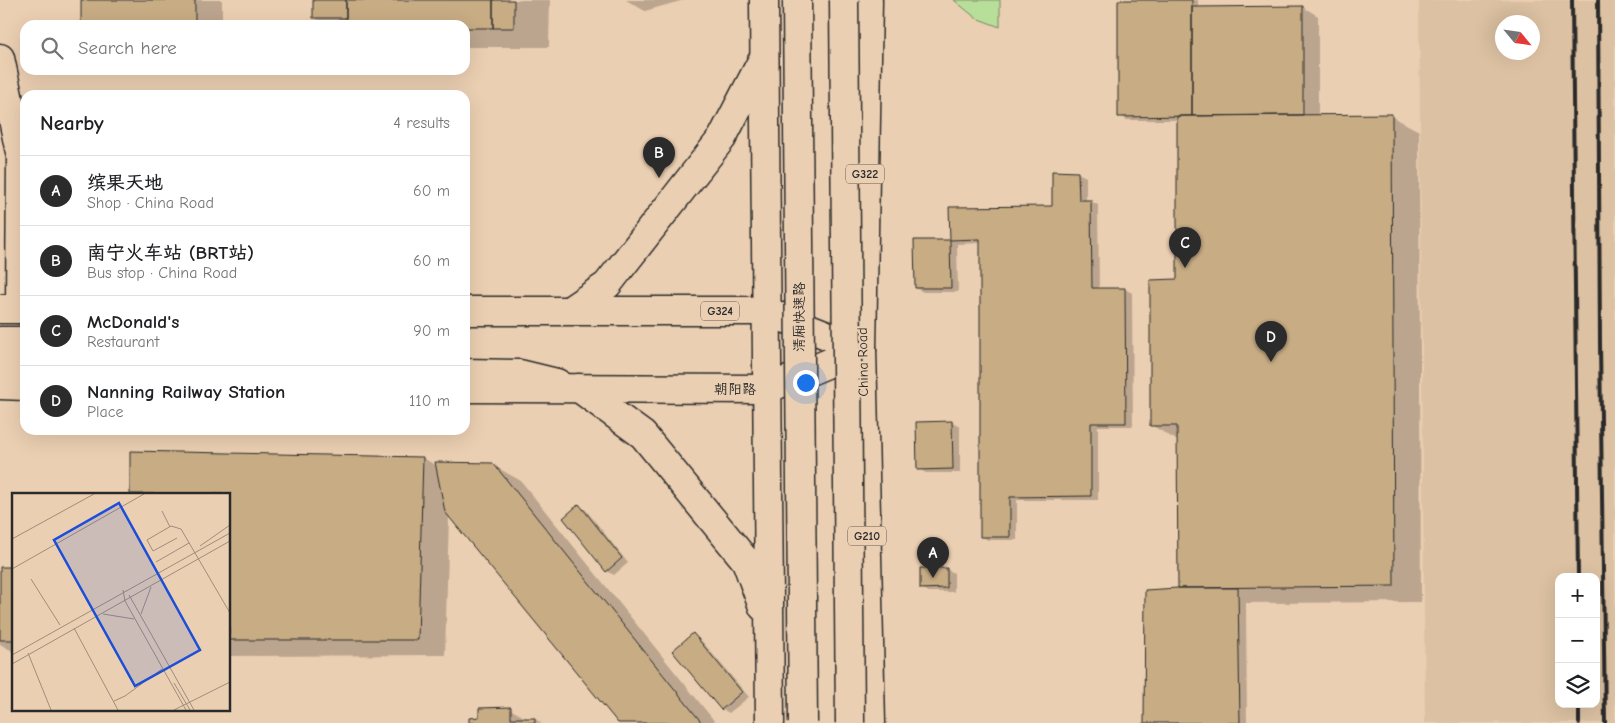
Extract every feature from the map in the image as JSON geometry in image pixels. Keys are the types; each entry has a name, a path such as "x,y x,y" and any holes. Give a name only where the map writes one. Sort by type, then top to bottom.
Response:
{"main road":[{"path":"764,0 770,723"},
{"name":"清厢快速路","path":"797,0 803,723"},
{"path":"844,0 850,723"},
{"name":"China Road","path":"868,0 862,349 871,723"},
{"path":"570,310 606,286 722,138 764,57"},
{"path":"0,58 20,148"},
{"path":"15,309 20,200"},
{"name":"G324","path":"470,311 766,311 862,349"},
{"path":"0,341 20,341"},
{"name":"朝阳路","path":"470,388 767,389 862,349"},
{"path":"0,366 20,366"},
{"path":"470,373 520,374 579,388 643,434 746,561 770,623"},
{"path":"0,386 20,386"}],"shaded area":[{"path":"1419,0 1615,0 1615,723 1425,723"}],"green space":[{"path":"954,0 1000,0 1000,27 976,18"}],"building":[{"path":"81,0 195,0 195,20 81,20"},
{"path":"313,0 346,0 346,18 313,18"},
{"path":"346,0 493,0 493,28 470,28 470,20 346,20"},
{"path":"493,0 514,0 514,28 493,28"},
{"path":"1118,0 1192,0 1192,116 1118,117"},
{"path":"1303,6 1303,115 1192,116 1192,7"},
{"path":"1392,114 1394,586 1178,588 1177,426 1150,426 1150,280 1177,279 1177,116"},
{"path":"1052,171 1078,172 1079,200 1091,200 1092,288 1125,288 1126,423 1091,423 1091,496 1010,497 1010,537 980,537 980,239 950,240 949,207 1052,206"},
{"path":"914,240 950,240 951,288 915,288"},
{"path":"952,421 953,469 917,470 916,422"},
{"path":"130,451 423,457 418,640 230,640 230,493 130,493"},
{"path":"435,462 493,463 702,723 618,723 445,512"},
{"path":"579,504 622,558 606,572 563,518"},
{"path":"0,567 12,567 12,640 0,640"},
{"path":"920,568 947,568 947,588 920,589"},
{"path":"1238,588 1240,723 1144,723 1145,590"},
{"path":"693,633 742,692 721,710 672,651"},
{"path":"511,707 511,718 535,718 535,723 469,723 469,718 479,717 479,708"}],"railway":[{"path":"1572,0 1578,573"},
{"path":"1598,0 1605,723"},
{"path":"1579,708 1579,723"}],"place":[{"name":"南宁火车站 (BRT站)","path":"659,178"},
{"name":"McDonald's","path":"1185,268"},
{"name":"Nanning Railway Station","path":"1271,362"},
{"name":"缤果天地","path":"933,578"}]}
